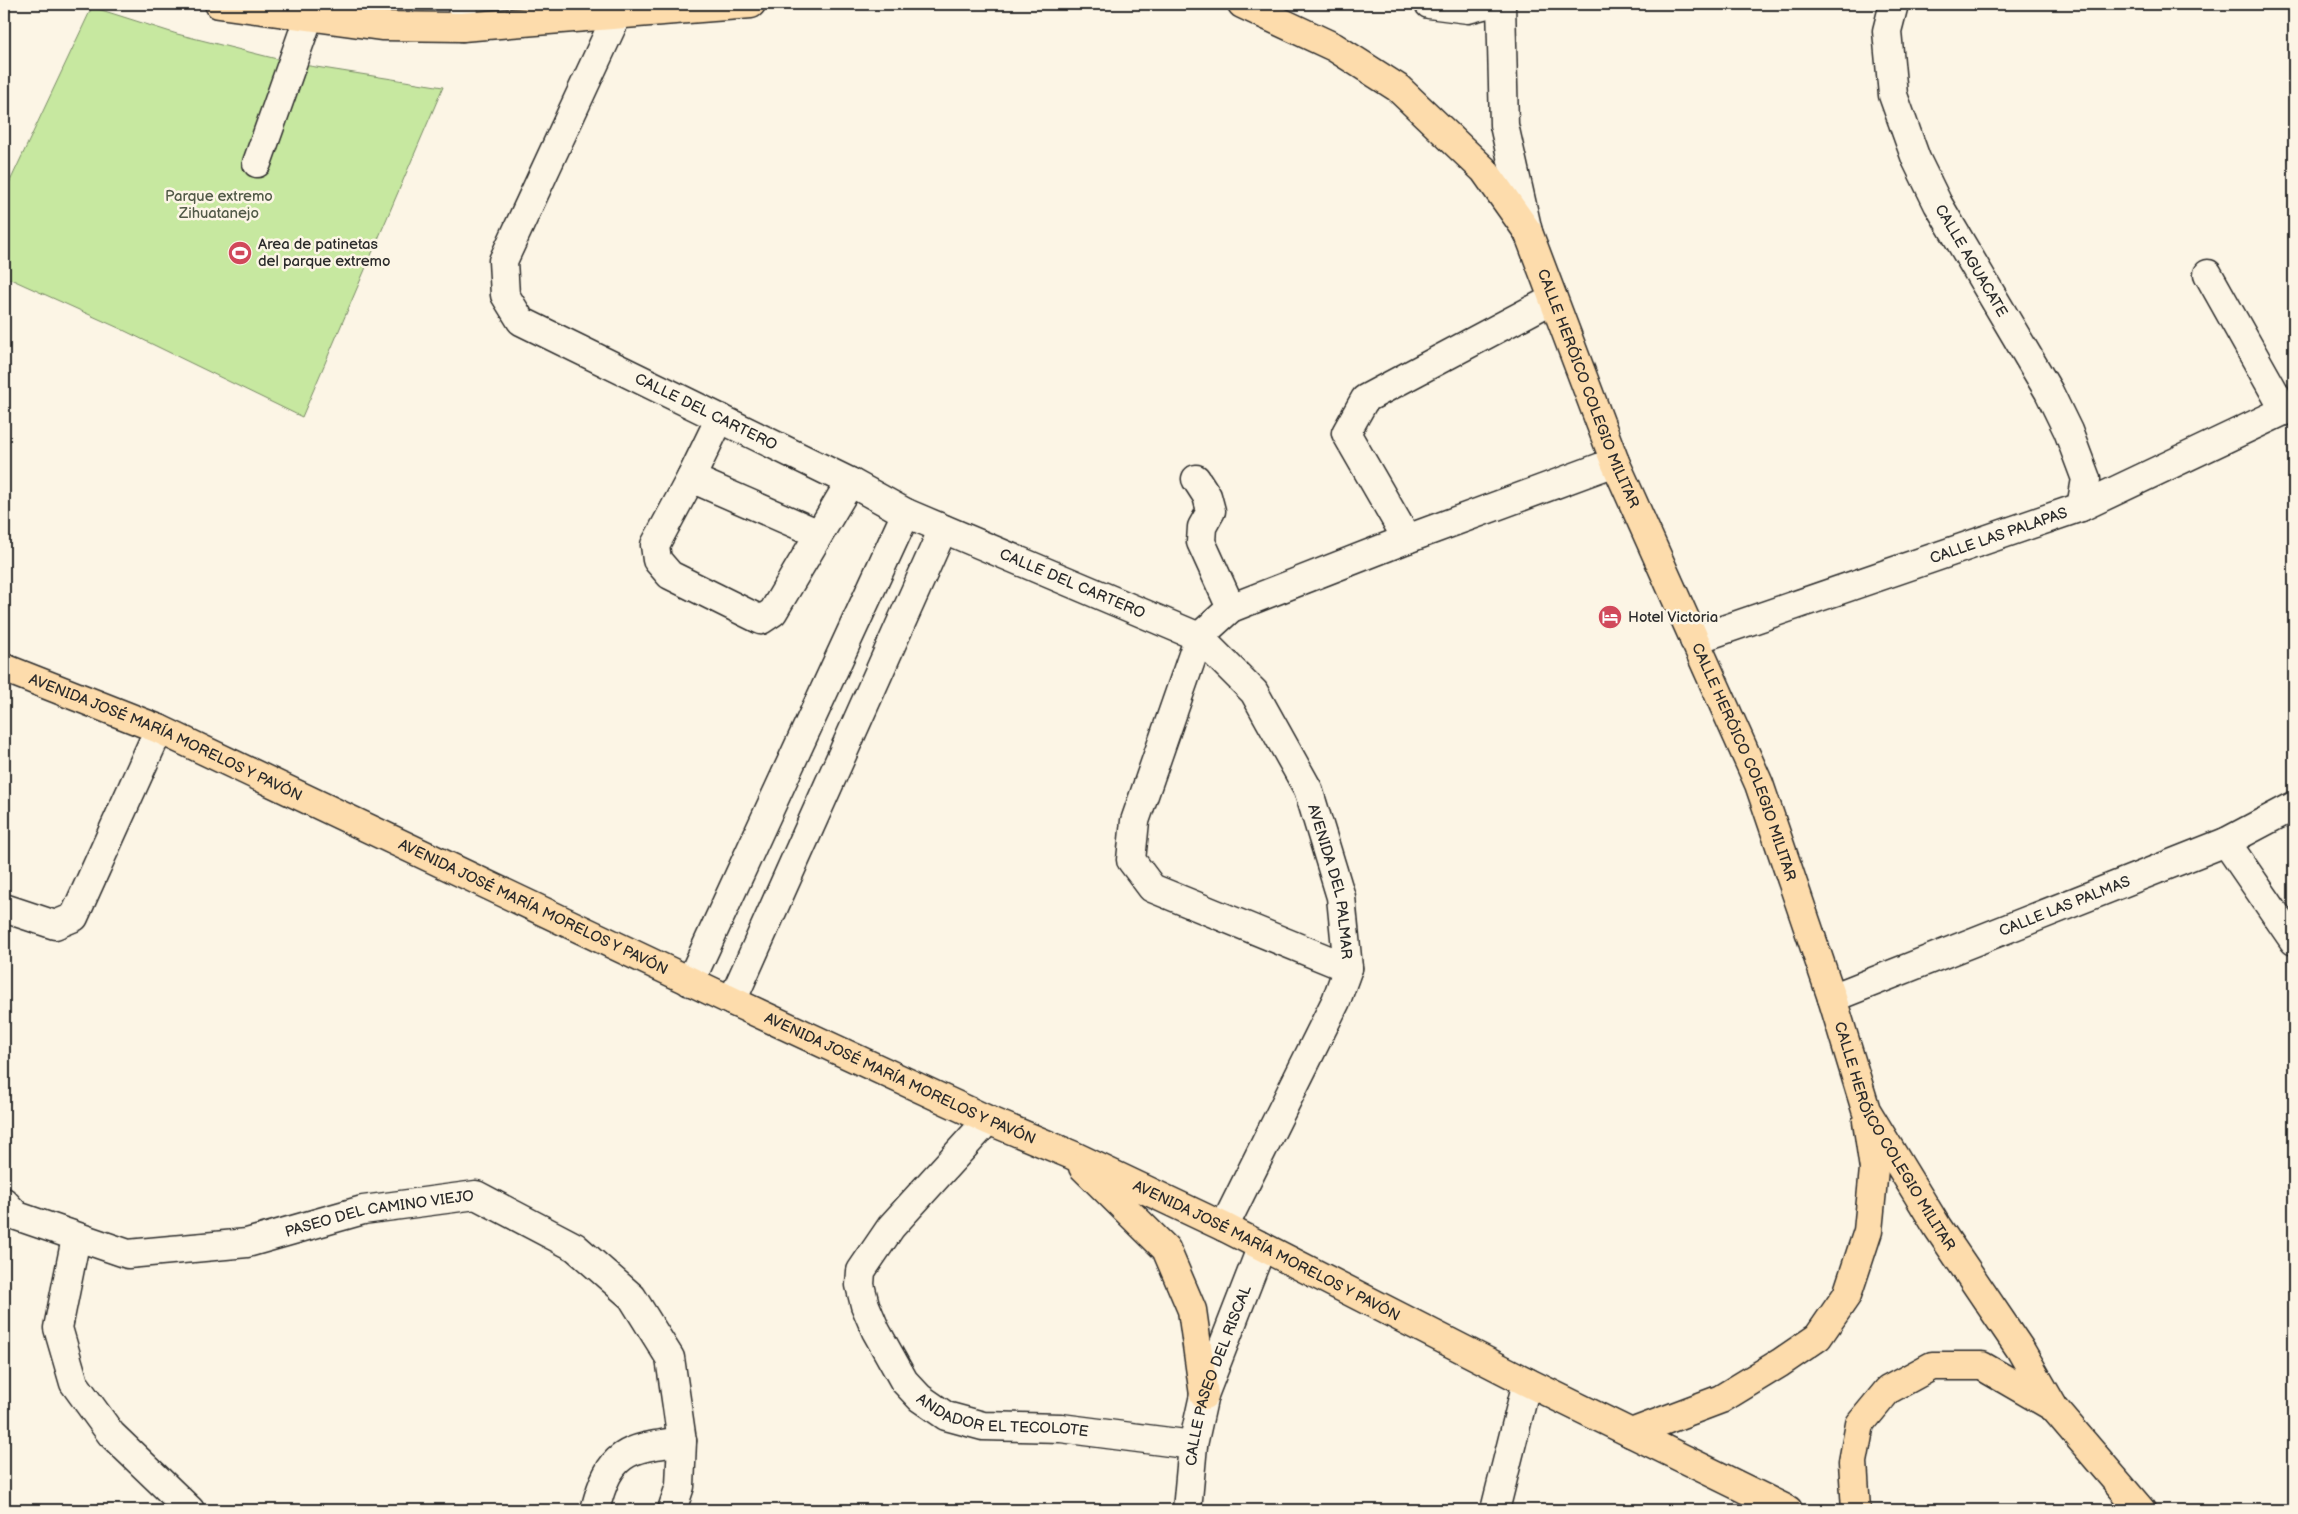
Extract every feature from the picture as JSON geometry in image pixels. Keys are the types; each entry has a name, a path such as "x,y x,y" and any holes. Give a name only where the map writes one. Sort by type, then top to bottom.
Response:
{"main road":[{"path":"225,5 381,26 462,15 618,13 750,4"},
{"name":"CALLE HERÓICO COLEGIO MILITAR","path":"1242,4 1334,47 1398,88 1484,170 1528,232 1614,462 1759,784 1832,998 1866,1110 1938,1228 2020,1349 2054,1408 2141,1510"},
{"name":"AVENIDA JOSÉ MARÍA MORELOS Y PAVÓN","path":"4,668 159,729 690,982 988,1120 1072,1155 1224,1227 1527,1382 1788,1510"},
{"path":"1631,1432 1721,1399 1780,1364 1818,1337 1847,1295 1868,1231 1874,1168 1866,1110"},
{"path":"1072,1155 1166,1249 1192,1310 1204,1395"},
{"path":"1856,1510 1853,1462 1860,1424 1888,1390 1932,1366 1982,1366 2054,1408"}],"street":[{"path":"1429,4 1468,9 1487,4"},
{"path":"1501,4 1504,125 1528,232"},
{"name":"CALLE AGUACATE","path":"1894,4 1887,31 1893,95 1916,159 1938,204 2049,392 2068,431 2086,479 2081,507"},
{"name":"CALLE DEL CARTERO","path":"618,13 503,261 505,295 521,321 850,482 906,513 1199,637"},
{"path":"257,163 308,16"},
{"path":"2208,274 2290,408"},
{"path":"1407,538 1346,433 1365,399 1553,299"},
{"name":"CALLE LAS PALAPAS","path":"1694,640 2081,507 2290,408"},
{"path":"720,418 691,478 655,545 657,560 670,575 761,620 773,612 850,482"},
{"path":"1348,968 1152,888 1131,860 1135,821 1199,637 1231,608 1407,538 1614,462"},
{"path":"691,478 819,534"},
{"path":"1196,479 1206,496 1211,511 1202,527 1201,542 1231,608"},
{"path":"690,982 906,513"},
{"path":"732,1001 943,529"},
{"name":"AVENIDA DEL PALMAR","path":"1199,637 1254,692 1308,789 1341,897 1348,968 1336,1001 1224,1227"},
{"path":"4,908 55,925 74,917 159,729"},
{"name":"CALLE LAS PALMAS","path":"1832,998 2226,842 2294,806"},
{"path":"2226,842 2294,941"},
{"name":"ANDADOR EL TECOLOTE","path":"988,1120 891,1226 861,1271 860,1285 865,1305 876,1331 904,1381 920,1398 946,1416 983,1426 1061,1428 1192,1445"},
{"name":"PASEO DEL CAMINO VIEJO","path":"4,1202 17,1216 76,1238 128,1254 247,1243 363,1210 476,1195 575,1246 632,1297 670,1358 682,1441 680,1486 672,1510"},
{"path":"76,1238 58,1328 74,1383 111,1434 190,1510"},
{"name":"CALLE PASEO DEL RISCAL","path":"1187,1510 1192,1445 1204,1395 1262,1246"},
{"path":"1496,1510 1527,1382"},
{"path":"595,1510 602,1484 614,1463 637,1447 682,1441"}],"green space":[{"name":"Parque extremo Zihuatanejo","path":"92,7 177,34 297,64 443,87 302,417 121,329 4,276 4,194"}],"place":[{"name":"Area de patinetas del parque extremo","path":"240,253"},
{"name":"Hotel Victoria","path":"1610,617"}]}
